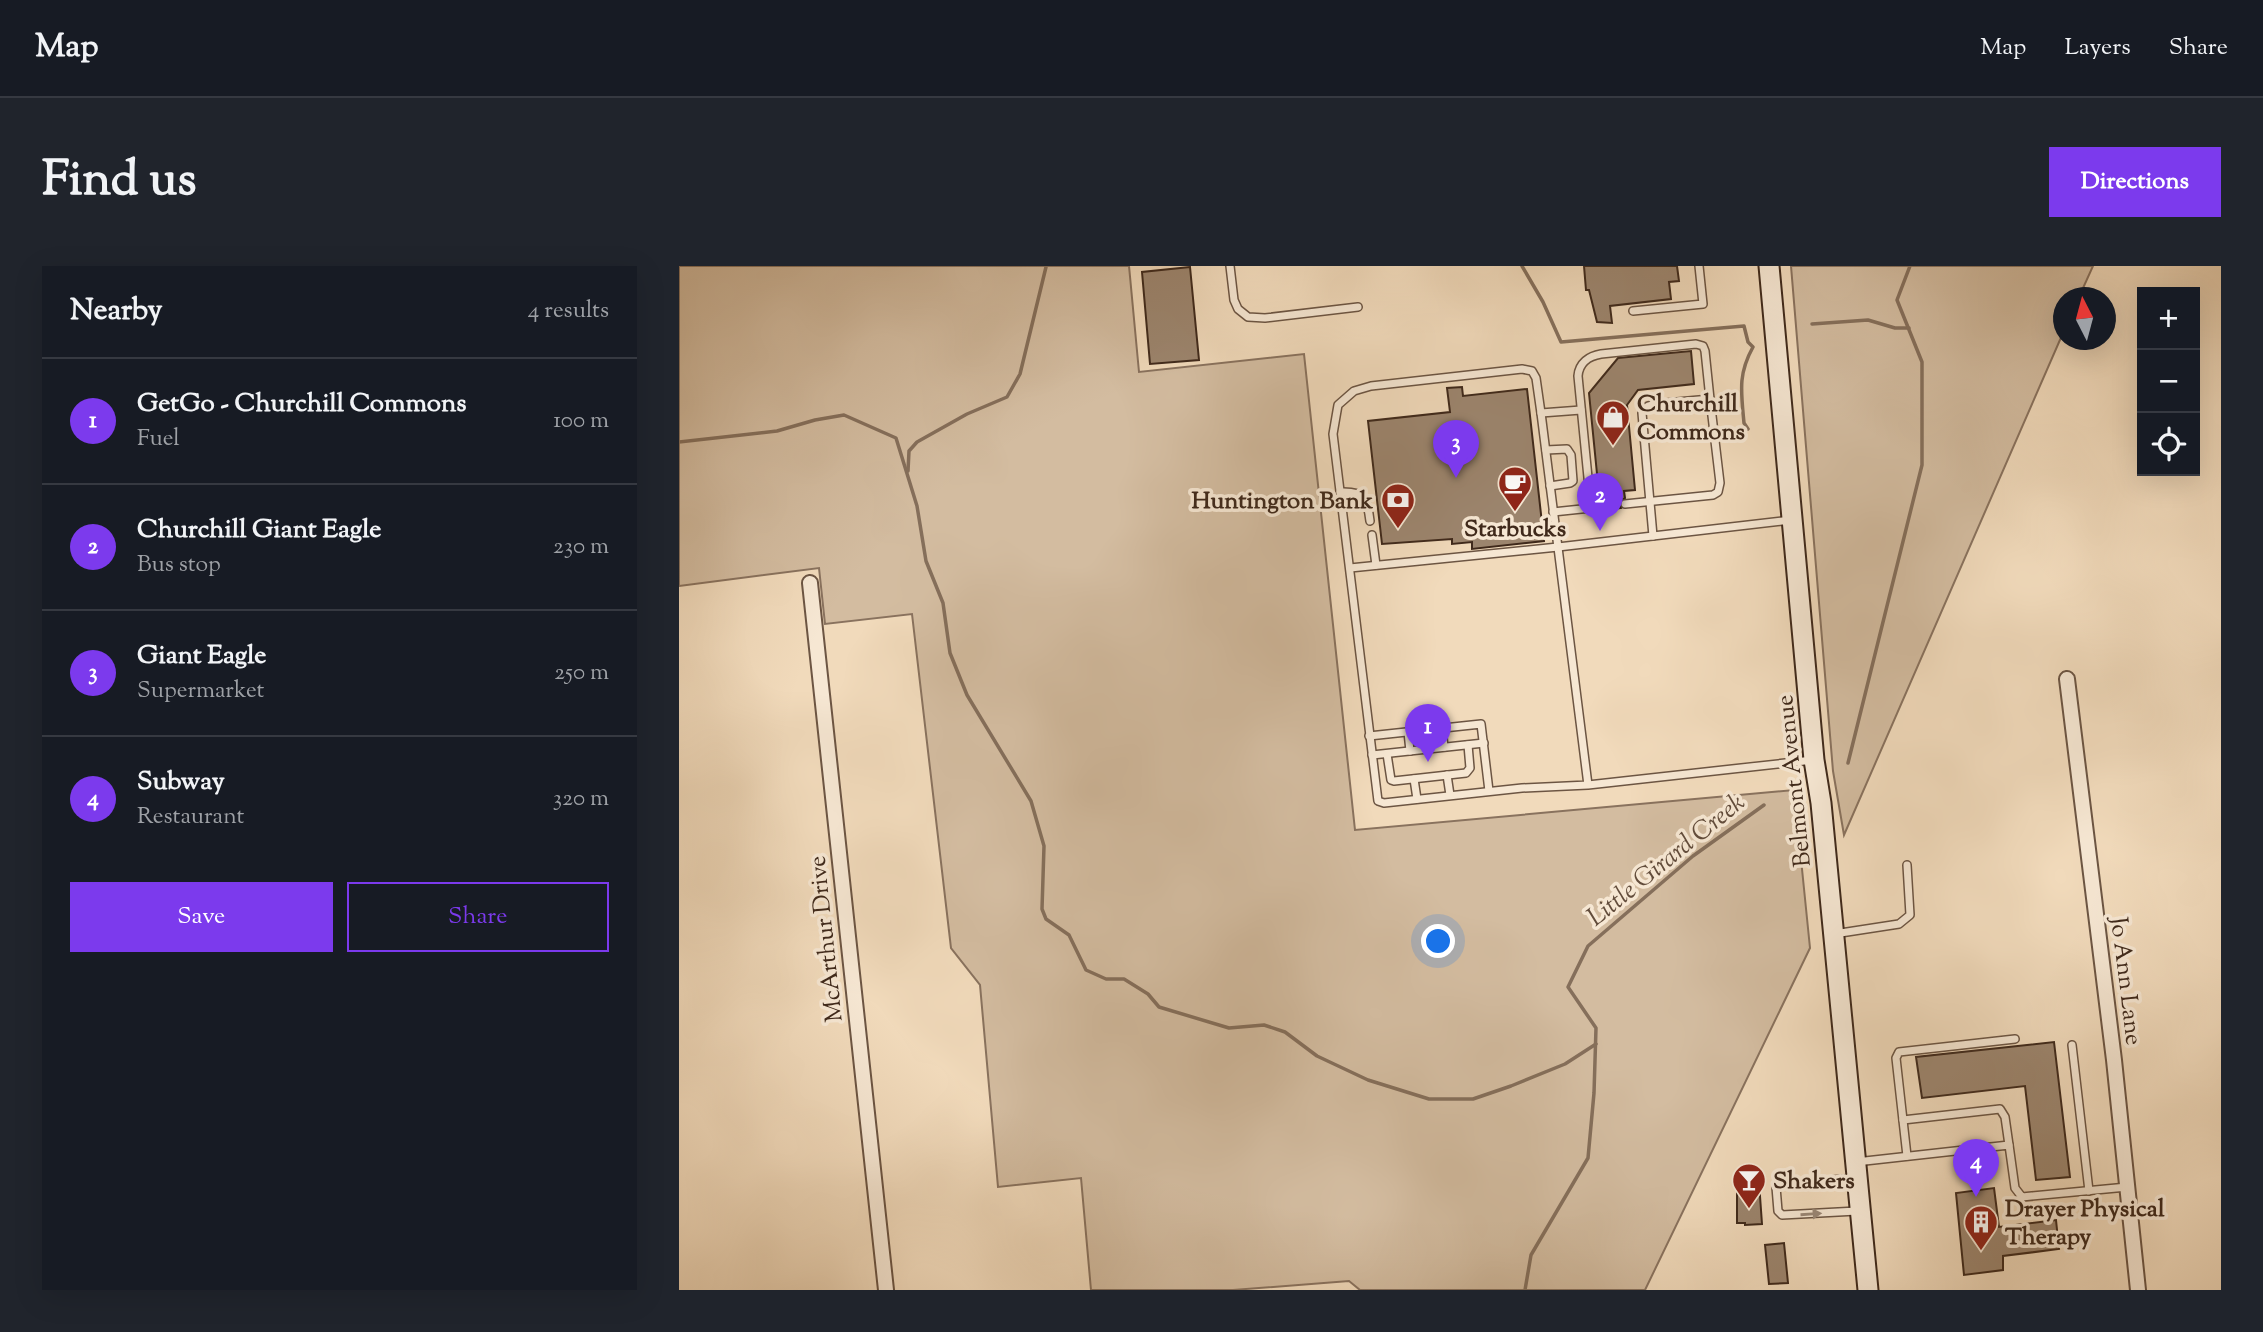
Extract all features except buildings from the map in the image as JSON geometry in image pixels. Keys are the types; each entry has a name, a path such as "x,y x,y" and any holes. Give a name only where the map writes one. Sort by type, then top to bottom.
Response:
{"main road":[{"name":"Belmont Avenue","path":"1769,266 1814,760 1821,803 1868,1290"}],"street":[{"name":"McArthur Drive","path":"810,583 886,1290"},
{"name":"Jo Ann Lane","path":"2067,679 2138,1290"}],"lane":[{"path":"1230,266 1234,300 1238,309 1248,317 1265,318 1358,307"},
{"path":"1633,311 1703,304 1699,266"},
{"path":"1591,508 1578,371 1588,359 1601,354 1696,344 1703,346 1720,483 1718,492 1713,495 1625,504"},
{"path":"1588,785 1541,413 1536,378 1532,371 1522,369 1371,386 1354,391 1338,405 1333,434 1378,801 1384,803 1555,785 1588,785 1814,760"},
{"path":"1653,536 1642,413 1648,406 1655,404 1710,399"},
{"path":"1541,413 1581,410"},
{"path":"1546,450 1567,449 1571,455 1573,481 1550,486"},
{"path":"1340,492 1362,495 1368,503 1370,521"},
{"path":"1553,512 1608,506"},
{"path":"1350,568 1791,520"},
{"path":"1372,534 1376,565"},
{"path":"1370,736 1481,724 1489,791"},
{"path":"1442,728 1444,747"},
{"path":"1408,732 1411,751"},
{"path":"1372,755 1484,743"},
{"path":"1387,754 1391,780 1414,779 1469,771 1468,745"},
{"path":"1447,775 1450,795"},
{"path":"1414,779 1417,799"},
{"path":"1833,934 1899,924 1908,919 1907,865"},
{"path":"1907,1156 1896,1058 1899,1052 2015,1039"},
{"path":"2072,1045 2089,1191"},
{"path":"1903,1120 2000,1109 2005,1116 2015,1188 2022,1198 2127,1187"},
{"path":"1860,1210 1783,1215 1778,1212 1776,1187 1907,1156 2009,1145"}],"shaded area":[{"path":"679,266 1129,266 1139,372 1304,354 1355,830 1794,790 1810,948 1645,1290 1360,1290 1349,1281 1233,1290 1091,1290 1081,1178 998,1187 980,985 951,948 912,614 825,624 819,568 679,586"},
{"path":"1791,266 2093,266 2084,287 2053,287 2053,350 2056,350 1844,835 1833,771"}],"waterway":[{"path":"1522,266 1543,302 1561,342 1744,326 1748,342 1753,347 1742,383 1744,423 1748,429"},
{"name":"Little Girard Creek","path":"1848,763 1922,465 1922,362 1897,300 1910,266"},
{"path":"908,471 909,451 917,442 967,414 1007,397 1020,374 1046,267"},
{"path":"1812,324 1868,320 1895,328 1909,328"},
{"path":"679,442 777,431 844,415 896,438 917,506 926,561 943,603 950,653 967,695 1031,801 1044,846 1042,909 1046,919 1069,935 1086,970 1106,979 1124,979 1148,994 1159,1007 1229,1028 1264,1025 1285,1032 1317,1056 1368,1080 1429,1099 1473,1099 1565,1064 1596,1044"},
{"name":"Little Girard Creek","path":"1525,1290 1531,1255 1588,1158 1596,1028 1568,987 1588,946 1693,856 1764,805"}],"place":[{"name":"Churchill Commons","path":"1613,447"},
{"name":"Giant Eagle","path":"1456,478"},
{"name":"Starbucks","path":"1515,513"},
{"name":"Huntington Bank","path":"1398,530"},
{"name":"Churchill Giant Eagle","path":"1600,531"},
{"name":"GetGo - Churchill Commons","path":"1428,762"},
{"name":"Subway","path":"1976,1197"},
{"name":"Shakers","path":"1749,1210"},
{"name":"Drayer Physical Therapy","path":"1981,1252"}]}
